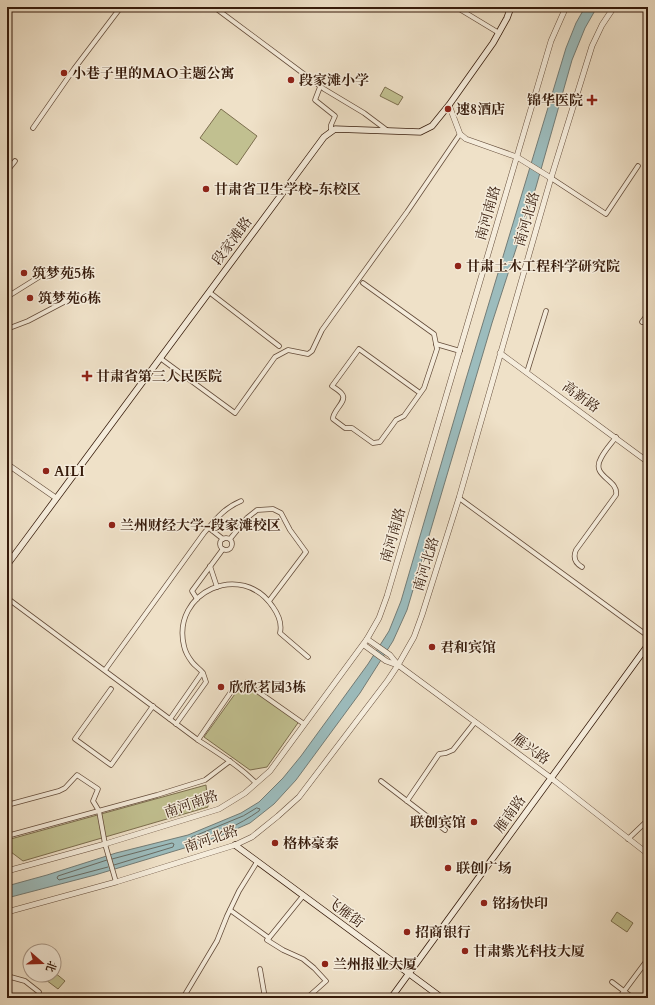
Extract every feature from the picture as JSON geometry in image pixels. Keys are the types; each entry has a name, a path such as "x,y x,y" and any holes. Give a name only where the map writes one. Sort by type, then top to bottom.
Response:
{"main road":[{"path":"331,132 335,129 420,132 432,126 449,105 499,33 511,7"},
{"name":"段家滩路","path":"7,565 324,137 331,132"},
{"name":"雁南路","path":"391,998 648,645"},
{"name":"飞雁街","path":"235,845 442,998"}],"street":[{"path":"33,128 74,69 122,7"},
{"path":"214,7 320,87 364,113 388,131"},
{"path":"456,7 499,33"},
{"name":"南河南路","path":"7,871 105,844 219,809 245,793 270,771 368,639 379,618 387,596 551,41 566,7"},
{"name":"南河北路","path":"7,912 116,882 235,845 257,833 299,797 398,665 414,637 459,498 551,178 592,46 602,25 614,7"},
{"path":"320,87 315,100 335,116 331,125 331,132"},
{"path":"449,105 460,134 466,139 517,157 606,214 638,166"},
{"path":"160,358 235,413 275,357 288,350 308,354 312,351 322,330 407,212 460,134"},
{"path":"7,172 15,161"},
{"path":"7,297 47,272"},
{"path":"363,283 434,334 437,349 424,388 404,416 396,420 378,443 371,442 352,428 345,428 333,419 333,414 343,401 344,397 332,386 359,348 420,393"},
{"path":"209,292 278,346"},
{"path":"7,329 28,321 66,302"},
{"path":"526,372 546,311"},
{"path":"642,322 648,314"},
{"path":"436,344 460,351"},
{"name":"高新路","path":"500,353 648,462"},
{"path":"582,567 576,562 574,554 617,492 615,485 604,477 599,468 601,458 616,437"},
{"path":"7,464 56,498"},
{"path":"459,498 648,636"},
{"path":"105,670 209,528 222,512 233,504 241,501"},
{"path":"230,539 247,518 257,510 273,509 281,513 284,517 290,530 306,552 270,601"},
{"path":"209,528 223,539 230,539"},
{"path":"223,539 220,544 223,549"},
{"path":"223,549 226,550 231,548 233,544 230,539"},
{"path":"197,599 192,591 223,549"},
{"path":"210,566 216,587"},
{"path":"176,724 206,682 202,673 191,661 184,646 183,630 186,614 197,599 208,590 223,584 239,584 255,589 270,601 277,613 281,628 280,633 308,657"},
{"path":"7,598 176,724 247,774 256,783"},
{"path":"368,639 390,655 398,665"},
{"path":"364,645 386,662 398,665"},
{"name":"雁兴路","path":"398,665 551,778 648,854"},
{"path":"170,719 202,673"},
{"path":"198,740 233,689 236,686 244,684 247,684 304,724"},
{"path":"111,689 75,739 111,765 153,706"},
{"path":"406,801 439,754 453,750 475,722"},
{"path":"7,836 205,780 230,762"},
{"path":"7,805 59,791 65,788 77,775 98,790 93,801 99,811 105,844 116,882"},
{"path":"381,781 445,830"},
{"path":"628,839 648,820"},
{"path":"183,998 217,941 230,910 257,862"},
{"path":"269,938 303,896"},
{"path":"230,910 269,938 267,940 303,959 326,981 307,998"},
{"path":"619,998 648,959"},
{"path":"260,969 265,998"},
{"path":"7,976 25,981 39,992"},
{"path":"612,982 634,998"}],"shaded area":[{"path":"385,87 403,97 398,105 380,96"},
{"path":"221,109 257,136 237,165 200,138"},
{"path":"245,680 300,720 267,767 250,770 204,737"},
{"path":"206,785 208,807 23,861 7,849 7,840"},
{"path":"617,912 633,923 627,932 611,921"},
{"path":"62,979 65,981 58,989 50,983 62,983"}],"water":[{"path":"585,7 597,7 585,28 572,60 536,187 492,323 407,610 393,641 360,693 296,780 274,804 250,823 201,843 95,875 7,898 7,886 116,853 188,835 241,813 259,802 283,778 301,756 368,664 389,631 401,601 566,48 576,23"}],"place":[{"name":"小巷子里的MAO主题公寓","path":"64,73"},
{"name":"段家滩小学","path":"291,80"},
{"name":"锦华医院","path":"592,100"},
{"name":"速8酒店","path":"448,109"},
{"name":"甘肃省卫生学校-东校区","path":"206,189"},
{"name":"甘肃土木工程科学研究院","path":"458,266"},
{"name":"筑梦苑5栋","path":"24,273"},
{"name":"筑梦苑6栋","path":"30,298"},
{"name":"甘肃省第三人民医院","path":"87,376"},
{"name":"AILI","path":"46,471"},
{"name":"兰州财经大学-段家滩校区","path":"112,525"},
{"name":"君和宾馆","path":"432,647"},
{"name":"欣欣茗园3栋","path":"221,687"},
{"name":"联创宾馆","path":"474,822"},
{"name":"格林豪泰","path":"275,843"},
{"name":"联创广场","path":"448,868"},
{"name":"铭扬快印","path":"484,903"},
{"name":"招商银行","path":"407,932"},
{"name":"甘肃紫光科技大厦","path":"465,951"},
{"name":"兰州报业大厦","path":"325,964"}]}
